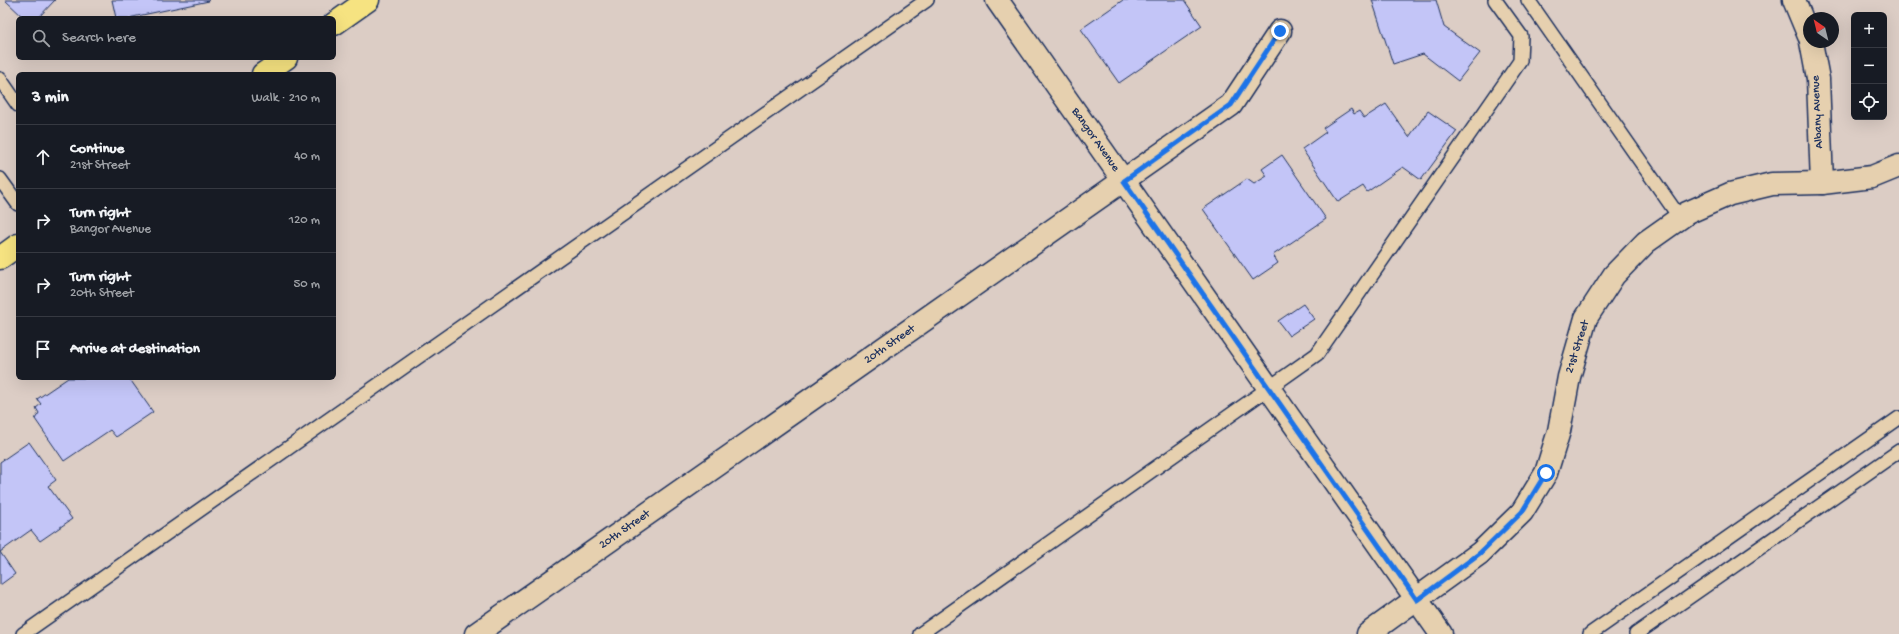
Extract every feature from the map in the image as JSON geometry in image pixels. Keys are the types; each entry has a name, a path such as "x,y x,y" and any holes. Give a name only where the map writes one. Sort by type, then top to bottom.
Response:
{"main road":[{"path":"336,23 368,0"},
{"path":"266,72 283,60"},
{"path":"0,258 16,246"}],"street":[{"name":"Bangor Avenue","path":"997,0 1441,634"},
{"path":"1794,0 1803,22"},
{"name":"20th Street","path":"476,634 1231,105 1280,31"},
{"name":"Albany Avenue","path":"1812,48 1818,78 1822,183"},
{"name":"21st Street","path":"1368,634 1480,553 1522,512 1546,473 1559,431 1568,376 1586,318 1614,275 1646,242 1687,213 1730,194 1772,184 1822,183 1872,177 1899,166"}],"lane":[{"path":"23,634 926,0"},
{"path":"920,634 1317,354 1520,61 1521,36 1495,0"},
{"path":"1528,0 1680,218"},
{"path":"0,79 16,102"},
{"path":"0,179 16,201"},
{"path":"1590,634 1899,418"},
{"path":"1636,634 1899,451"}],"building":[{"path":"5,0 55,0 40,16 22,16"},
{"path":"112,0 209,1 138,16 116,16"},
{"path":"1123,0 1184,0 1202,26 1119,83 1081,29"},
{"path":"1372,0 1436,0 1444,27 1480,53 1458,81 1423,54 1393,64"},
{"path":"1386,104 1409,137 1428,111 1457,131 1421,180 1403,167 1367,192 1363,186 1338,202 1302,149 1326,132 1323,128 1351,109 1354,114 1359,111 1364,118"},
{"path":"1282,155 1326,219 1273,255 1278,263 1253,280 1203,209 1247,179 1254,184 1267,176 1262,169"},
{"path":"1303,304 1314,319 1289,336 1278,321"},
{"path":"65,380 130,380 153,412 116,437 110,430 64,461 35,419 39,413 36,408 41,404 37,399"},
{"path":"29,442 56,480 48,486 72,519 40,541 31,530 0,552 0,462"},
{"path":"0,552 15,574 0,585"}],"route":[{"path":"1280,31 1231,105 1124,181 1417,600 1480,553 1522,512 1546,473"}]}
